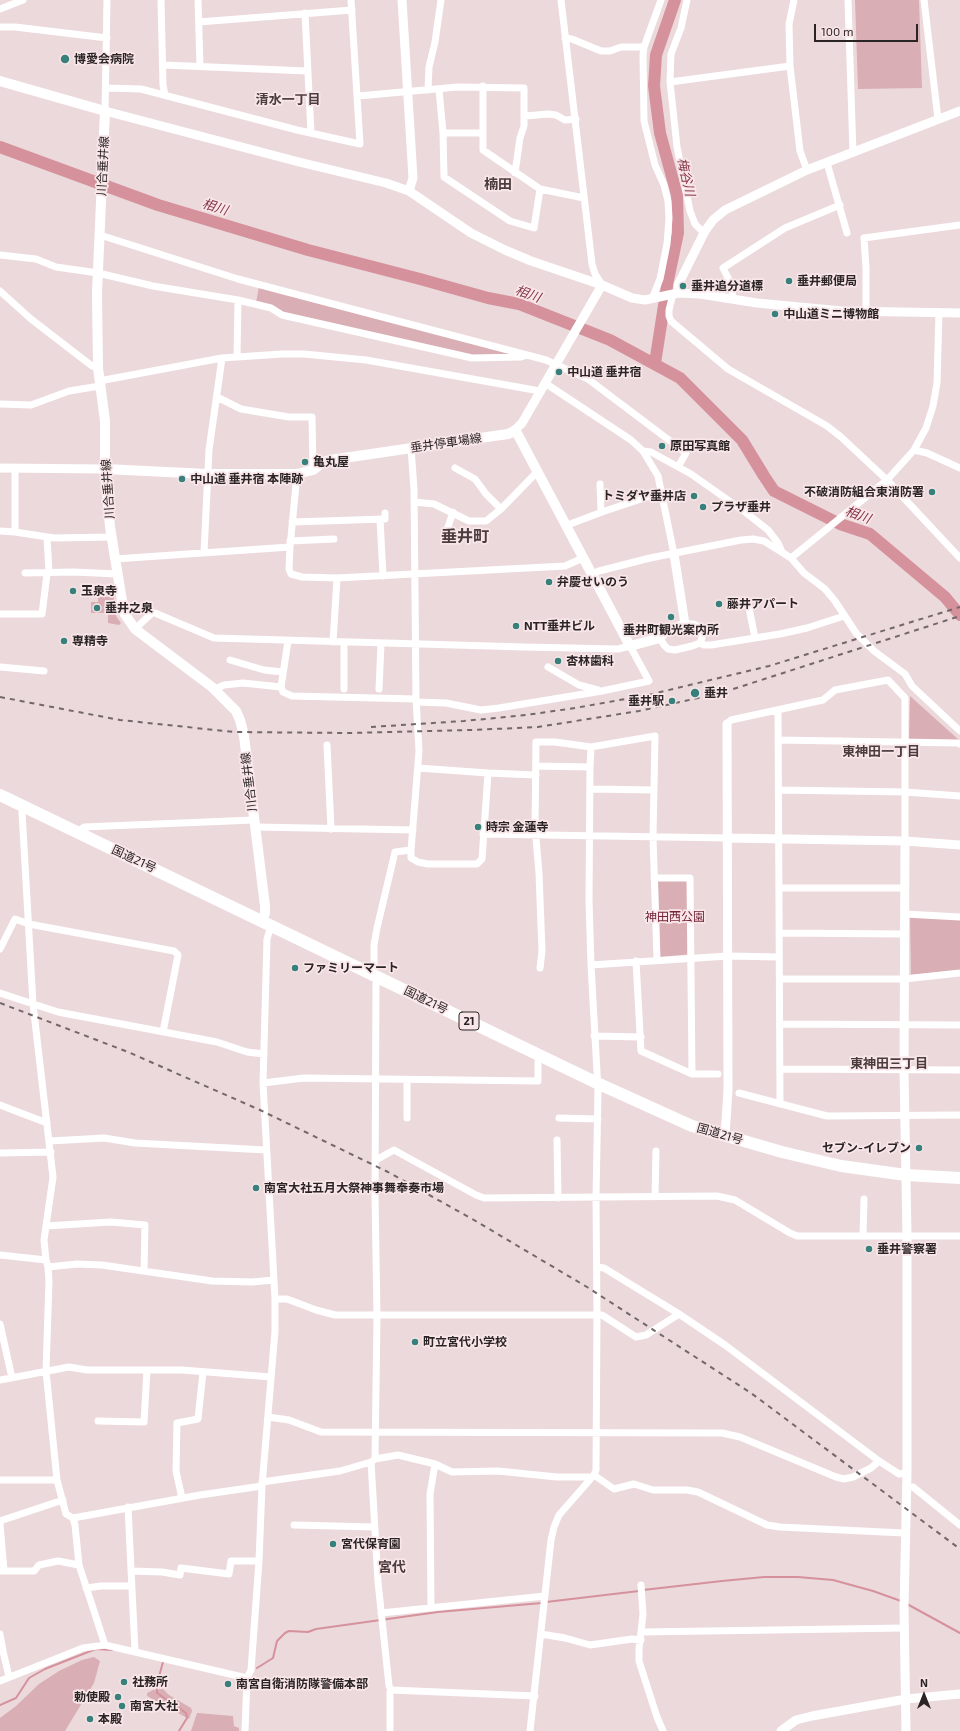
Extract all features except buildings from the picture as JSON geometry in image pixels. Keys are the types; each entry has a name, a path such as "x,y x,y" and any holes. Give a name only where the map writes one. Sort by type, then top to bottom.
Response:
{"highway":[{"name":"国道21号","path":"0,795 598,1083 692,1126 841,1166 906,1175 960,1178"}],"main road":[{"path":"0,81 105,115"},
{"name":"川合垂井線","path":"105,115 98,273 98,368 104,421 105,469 112,537 124,613 135,629 225,698 236,711 240,720 249,776 267,923"},
{"path":"514,431 630,646 660,638"},
{"name":"垂井停車場線","path":"105,469 207,474 297,474 314,470 323,462 330,460 508,434 514,431"}],"street":[{"path":"0,9 23,0"},
{"path":"108,0 105,115 380,181 409,191 471,233 505,250 600,289 632,298 654,299 674,294 700,294 806,308 960,313"},
{"path":"161,0 163,85 165,95"},
{"path":"198,0 200,66"},
{"path":"106,88 141,89 311,133 360,144 351,0"},
{"path":"402,0 413,178 409,191"},
{"path":"428,90 429,67 435,42 441,0"},
{"path":"514,431 522,423 600,289 592,264 561,0"},
{"path":"654,299 660,279 667,244 670,218 664,185 655,165 644,122 644,48 661,0"},
{"path":"687,0 681,28 670,54 670,82 675,139 690,211 695,224 704,234"},
{"path":"794,0 789,31 790,66 800,151 807,170"},
{"path":"848,0 853,153"},
{"path":"924,0 938,119"},
{"path":"199,22 352,10"},
{"path":"305,13 311,133"},
{"path":"0,27 15,27 107,38"},
{"path":"565,38 601,51 610,51 621,47 644,48"},
{"path":"163,65 307,71"},
{"path":"670,82 790,66"},
{"path":"358,96 483,86 524,88 525,116 515,173"},
{"path":"483,86 483,150 540,189 584,198"},
{"path":"439,89 443,133 444,177 510,221 534,228 540,189"},
{"path":"960,110 807,170 726,210 713,220 704,234 674,294 669,316 671,321 728,369 827,426 841,437 960,558"},
{"path":"525,116 548,114 556,115 565,120 576,119"},
{"path":"443,133 483,133"},
{"path":"827,163 848,233"},
{"path":"733,299 731,284 723,268 785,228 840,205"},
{"path":"866,311 864,238 960,225"},
{"path":"100,232 238,279 558,363 588,379 686,453 678,467"},
{"path":"0,255 36,260 56,267 98,273 153,286 238,300 271,308 282,315 472,358 521,357 527,355"},
{"path":"0,291 31,319 92,366 98,368"},
{"path":"237,357 238,300"},
{"path":"791,558 885,481 914,450 926,428 933,406 937,383 939,312"},
{"path":"0,404 31,405 69,391 100,383 222,358 304,354 366,360 540,391"},
{"path":"204,553 207,474 222,358"},
{"path":"545,382 631,440 643,451 658,476 674,554 685,624"},
{"path":"216,397 241,409 289,417 312,417 314,470"},
{"path":"411,448 414,502 416,700 420,751 411,850 412,858 423,863 477,864 482,859 488,773"},
{"path":"914,450 927,453 960,468"},
{"path":"643,451 651,452 691,474 768,530 778,543 782,552"},
{"path":"0,468 105,469"},
{"path":"15,468 15,532"},
{"path":"455,468 475,479 486,494 501,509"},
{"path":"414,502 434,504 453,512 462,518 480,522 486,521 501,509 537,472"},
{"path":"297,474 290,544 289,569 291,574 302,577 337,578 383,576 565,566 583,558"},
{"path":"600,484 601,512"},
{"path":"565,526 601,512 662,492"},
{"path":"447,530 453,512"},
{"path":"292,522 380,520 385,519 385,513"},
{"path":"380,520 383,576"},
{"path":"0,531 47,537 112,537"},
{"path":"0,614 42,614 47,574 49,572 47,537"},
{"path":"115,559 204,553 334,539"},
{"path":"591,575 599,571 741,540 752,539 764,541 791,558 804,573 825,589 835,601 856,633 874,651 905,674 912,686 960,731"},
{"path":"25,573 49,572 117,574"},
{"path":"333,642 337,578"},
{"path":"749,608 754,638"},
{"path":"135,629 152,613 155,613 214,638 381,644 618,649 630,646 649,681 602,691 481,710 446,703 416,700 292,696 283,692 281,687 288,641"},
{"path":"700,643 702,632 699,627 694,624 685,624 668,629 660,638 668,649 675,650 700,643 704,645 711,645 807,628 844,616"},
{"path":"344,642 344,689"},
{"path":"379,689 381,644"},
{"path":"230,660 264,670 283,672"},
{"path":"0,667 44,671"},
{"path":"548,667 579,685 602,691"},
{"path":"725,1136 728,1090 727,724 731,720 823,700 835,690 888,680 905,698 904,1116 907,1236 907,1473 904,1533 904,1628 906,1731"},
{"path":"215,690 224,685 243,683 281,687"},
{"path":"778,710 780,1103"},
{"path":"540,968 542,951 539,873 535,827 536,742 555,742 591,747 654,736 653,837 657,959"},
{"path":"778,740 960,744"},
{"path":"327,745 331,829"},
{"path":"530,1731 551,1540 554,1527 560,1515 593,1476 596,1470 596,1198 598,1083 594,1036 591,964 589,836 591,747"},
{"path":"536,766 590,767"},
{"path":"418,768 536,775"},
{"path":"590,788 654,790"},
{"path":"779,790 905,792 960,796"},
{"path":"24,806 22,812 33,1004 53,1177 46,1226 49,1314 46,1370 57,1480 66,1514 73,1518 340,1470 398,1455 435,1464 452,1472 498,1471 557,1477 593,1476 614,1489 634,1484 653,1490 687,1490 698,1492 767,1525 780,1527 904,1533"},
{"path":"77,832 84,827 254,824 331,829 413,830"},
{"path":"483,834 905,841 960,845"},
{"path":"390,1731 391,1690 389,1686 381,1617 374,1527 373,1461 377,1433 377,1316 375,1196 376,983 374,946 396,852 411,850"},
{"path":"654,878 690,878 692,1074"},
{"path":"779,888 905,888"},
{"path":"905,914 960,917"},
{"path":"0,949 15,919 29,924 174,951 178,955 162,1032"},
{"path":"245,1731 247,1678 251,1670 262,1484 275,1331 275,1299 263,1083 267,923"},
{"path":"779,934 904,934"},
{"path":"591,964 692,957 780,956"},
{"path":"636,961 642,1051 692,1074 718,1074"},
{"path":"780,979 904,979 960,973"},
{"path":"0,993 58,1012 217,1042 247,1052 264,1054"},
{"path":"780,1024 960,1025"},
{"path":"594,1036 641,1037"},
{"path":"263,1083 304,1078 538,1081 538,1062 542,1056"},
{"path":"780,1069 960,1070"},
{"path":"408,1080 408,1118"},
{"path":"739,1093 827,1116 960,1115"},
{"path":"0,1105 47,1123"},
{"path":"559,1118 598,1119"},
{"path":"50,1141 104,1138 135,1144 266,1150"},
{"path":"557,1140 558,1198"},
{"path":"376,1160 394,1150 484,1198 717,1196 735,1200 797,1236 960,1236"},
{"path":"655,1197 656,1151"},
{"path":"0,1153 51,1152"},
{"path":"863,1236 864,1199"},
{"path":"46,1226 111,1222 145,1225 144,1271"},
{"path":"0,1255 47,1264 102,1265 212,1282 252,1282 274,1280"},
{"path":"597,1267 604,1268 679,1314 737,1354 879,1461 899,1474 907,1473"},
{"path":"275,1299 287,1299 316,1310 335,1315 602,1315 636,1338 646,1335 679,1314"},
{"path":"0,1324 12,1378"},
{"path":"0,1380 46,1370 69,1367 87,1370 203,1372 271,1377"},
{"path":"98,1421 144,1422 147,1370"},
{"path":"182,1498 176,1471 177,1423 198,1420 203,1372"},
{"path":"268,1417 289,1420 321,1432 722,1433 740,1437 844,1479 853,1477 871,1468 879,1461"},
{"path":"431,1607 430,1494 435,1464"},
{"path":"0,1480 57,1480"},
{"path":"906,1487 913,1487 960,1525"},
{"path":"62,1500 0,1523 2,1571 34,1571 39,1565 58,1561 78,1565"},
{"path":"128,1507 135,1651"},
{"path":"73,1518 78,1565 105,1645"},
{"path":"294,1525 374,1527"},
{"path":"131,1571 162,1572 180,1575 181,1568 230,1574 230,1561 258,1561"},
{"path":"641,1585 643,1595 642,1632 639,1661 663,1731"},
{"path":"86,1588 101,1586 131,1586"},
{"path":"381,1617 431,1607 544,1601"},
{"path":"642,1632 904,1628"},
{"path":"0,1634 2,1652 9,1677"},
{"path":"541,1634 565,1638 590,1645 632,1639 641,1640"},
{"path":"0,1681 83,1648 105,1645 247,1678"},
{"path":"391,1690 535,1696"},
{"path":"781,1731 796,1720 812,1716 906,1699 960,1694"}],"green space":[{"path":"855,0 919,0 922,88 858,89"},
{"path":"259,286 519,354 470,357 286,314 256,303"},
{"path":"98,597 114,597 114,600 105,600 105,613 91,613 91,602 98,602"},
{"path":"109,605 114,607 116,616 121,623 119,625 108,623"},
{"path":"910,696 960,741 909,741"},
{"name":"神田西公園","path":"690,878 692,954 660,957 658,880"},
{"path":"910,914 960,917 960,970 911,975"},
{"path":"94,1657 100,1661 94,1683 65,1731 0,1731 0,1718 16,1706 39,1684 59,1671 82,1660"},
{"path":"163,1689 169,1695 191,1708 192,1711 189,1719 147,1696 147,1693 153,1690"},
{"path":"197,1713 233,1716 234,1726 239,1728 239,1731 191,1731"}],"waterway":[{"name":"梅谷川","path":"655,363 668,280 678,233 677,195 660,133 654,86 656,55 675,0"},
{"name":"相川","path":"0,147 158,205 308,250 488,298 519,304 610,340 680,378 742,440 774,491 840,524 870,534 945,597 960,615"},
{"path":"643,1590 764,1577 798,1577 833,1580 873,1591 901,1601"},
{"path":"546,1602 639,1591"},
{"path":"257,1668 273,1658 277,1641 289,1631 308,1632 316,1629 438,1612 542,1603"},
{"path":"907,1604 960,1633"},
{"path":"0,1705 16,1698 29,1678 45,1669 96,1649 113,1650"},
{"path":"163,1662 157,1684 157,1693 186,1713 187,1718 179,1731"}],"railway":[{"path":"371,727 526,715 648,695 769,666 960,607"},
{"path":"0,697 120,720 234,732 348,733 538,727 639,711 721,693 960,616"},
{"path":"0,1003 128,1052 260,1110 388,1172 474,1220 587,1287 751,1393 960,1549"}],"place":[{"name":"博愛会病院","path":"65,59"},
{"name":"垂井郵便局","path":"789,281"},
{"name":"垂井追分道標","path":"683,286"},
{"name":"中山道ミニ博物館","path":"775,314"},
{"name":"中山道 垂井宿","path":"559,372"},
{"name":"原田写真館","path":"662,446"},
{"name":"亀丸屋","path":"305,462"},
{"name":"中山道 垂井宿 本陣跡","path":"182,479"},
{"name":"不破消防組合東消防署","path":"932,492"},
{"name":"トミダヤ垂井店","path":"694,496"},
{"name":"プラザ垂井","path":"703,507"},
{"name":"弁慶せいのう","path":"549,582"},
{"name":"玉泉寺","path":"73,591"},
{"name":"藤井アパート","path":"719,604"},
{"name":"垂井之泉","path":"97,608"},
{"name":"垂井町観光案内所","path":"671,617"},
{"name":"NTT垂井ビル","path":"516,626"},
{"name":"専精寺","path":"64,641"},
{"name":"杏林歯科","path":"558,661"},
{"name":"垂井","path":"695,693"},
{"name":"垂井駅","path":"672,701"},
{"name":"時宗 金蓮寺","path":"478,827"},
{"name":"ファミリーマート","path":"295,968"},
{"name":"セブン-イレブン","path":"919,1148"},
{"name":"南宮大社五月大祭神事舞奉奏市場","path":"256,1188"},
{"name":"垂井警察署","path":"869,1249"},
{"name":"町立宮代小学校","path":"415,1342"},
{"name":"宮代保育園","path":"333,1544"},
{"name":"社務所","path":"124,1682"},
{"name":"南宮自衛消防隊警備本部","path":"228,1684"},
{"name":"勅使殿","path":"118,1697"},
{"name":"南宮大社","path":"122,1706"},
{"name":"本殿","path":"90,1719"}],"district":[{"name":"清水一丁目","path":"288,100"},
{"name":"楠田","path":"498,184"},
{"name":"垂井町","path":"465,537"},
{"name":"東神田一丁目","path":"881,752"},
{"name":"東神田三丁目","path":"889,1064"},
{"name":"宮代","path":"392,1567"}]}
